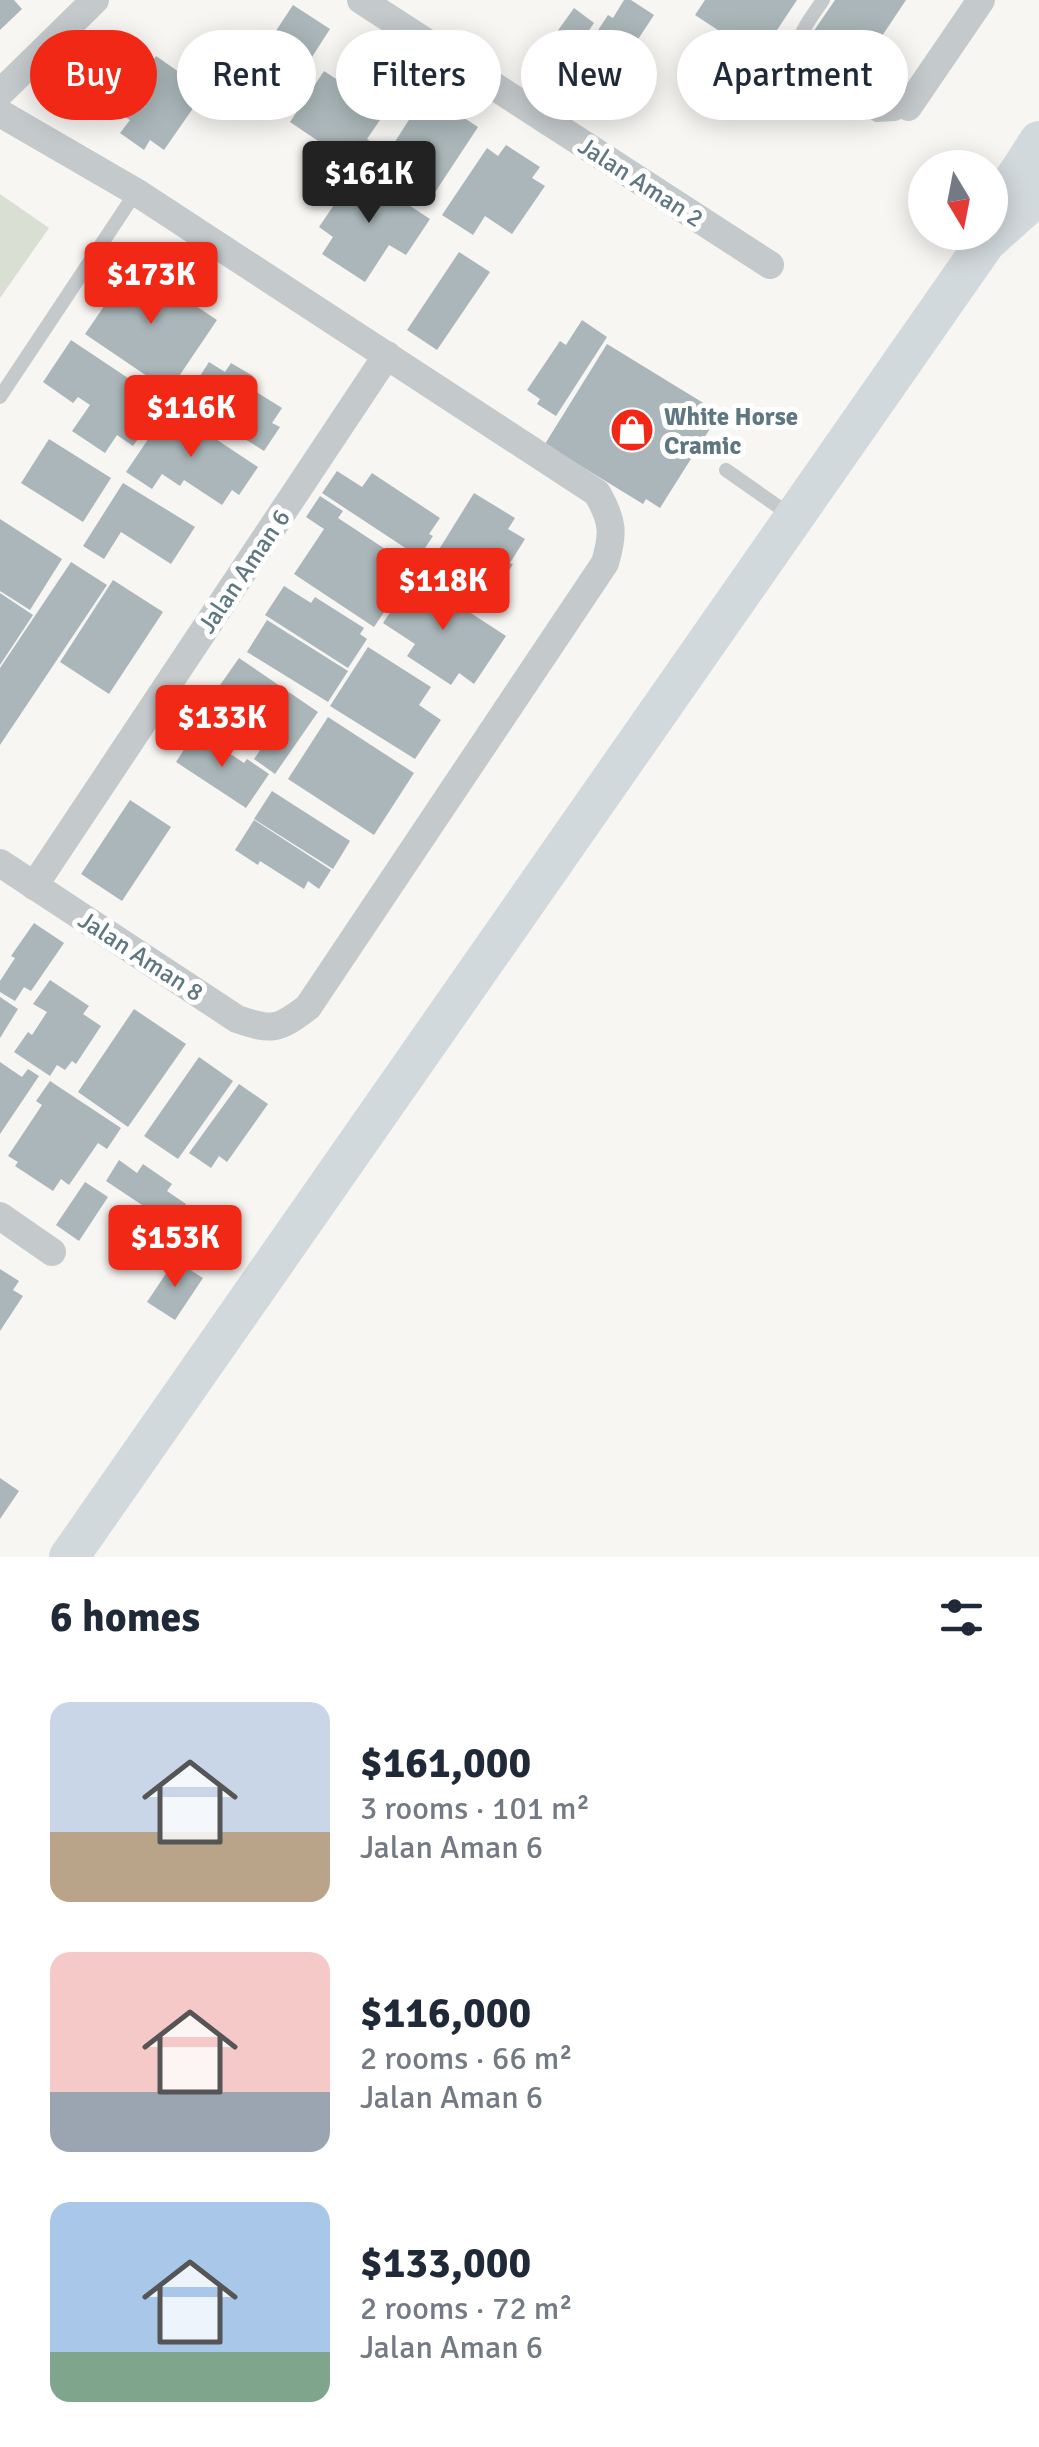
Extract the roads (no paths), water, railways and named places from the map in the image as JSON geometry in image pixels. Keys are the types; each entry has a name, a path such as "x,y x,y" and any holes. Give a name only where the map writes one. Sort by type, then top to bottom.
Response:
{"main road":[{"path":"1008,189 1039,141"},
{"path":"1008,220 1025,207 1039,185"},
{"path":"68,1557 979,250"}],"street":[{"path":"0,92 95,0"},
{"name":"Jalan Aman 2","path":"361,0 770,266"},
{"path":"908,107 981,0"},
{"path":"0,113 136,192 388,356"},
{"name":"Jalan Aman 6","path":"34,886 388,356"},
{"name":"Jalan Aman 8","path":"0,863 236,1019 263,1028 288,1022 308,1007 605,563 612,539 610,515 598,494 388,356"},
{"path":"0,1216 52,1252"}],"lane":[{"path":"804,30 824,0"},
{"path":"0,397 136,192"},
{"path":"726,470 794,518"}],"place":[{"name":"White Horse Cramic","path":"632,430"}]}
